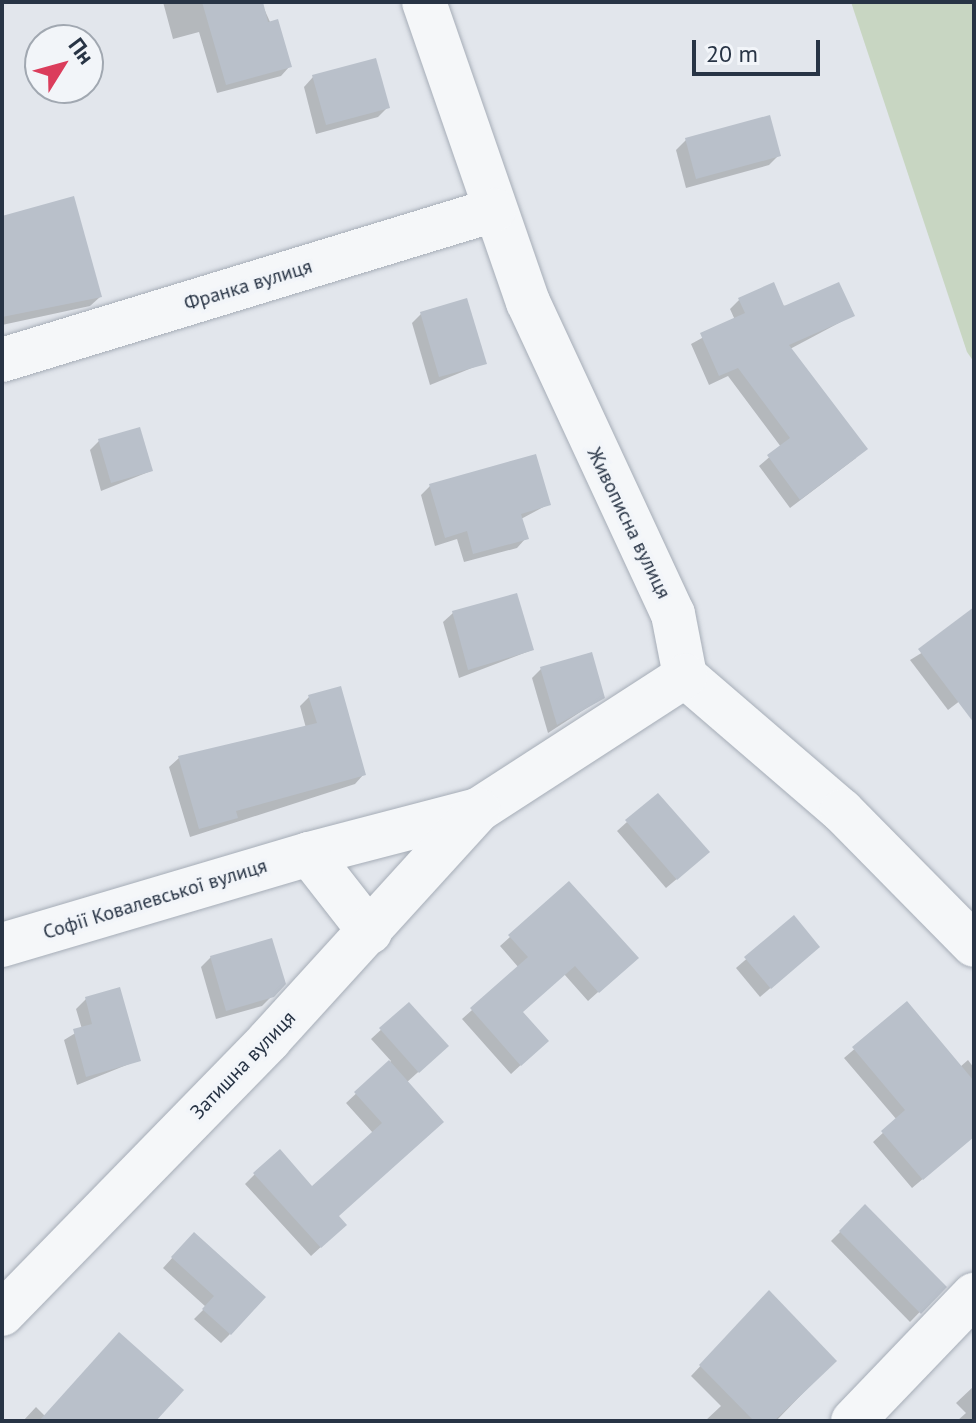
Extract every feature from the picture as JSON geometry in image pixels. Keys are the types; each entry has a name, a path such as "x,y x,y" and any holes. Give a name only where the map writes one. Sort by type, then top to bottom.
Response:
{"street":[{"name":"Живописна вулиця","path":"424,2 494,210 565,392 673,614 685,676"},
{"name":"Франка вулиця","path":"2,360 494,210"},
{"name":"Софії Ковалевської вулиця","path":"2,945 309,854 478,810 685,676"},
{"path":"685,676 842,811 974,945"},
{"name":"Затишна вулиця","path":"2,1314 370,932 478,810"},
{"path":"309,854 370,932"},
{"path":"853,1421 974,1295"}],"green space":[{"path":"851,2 974,2 974,362 967,352"}],"building":[{"path":"202,2 263,2 268,22 278,19 292,67 226,85"},
{"path":"376,58 390,108 326,125 312,75"},
{"path":"770,115 781,156 696,179 685,138"},
{"path":"74,196 102,297 2,317 2,216"},
{"path":"774,282 784,306 839,282 855,316 789,345 868,449 800,500 767,455 790,438 738,368 719,376 700,333 745,313 738,298"},
{"path":"467,298 487,364 439,377 420,312"},
{"path":"140,427 153,471 111,483 98,439"},
{"path":"536,454 551,505 521,514 529,539 473,554 467,531 445,538 429,484"},
{"path":"517,593 534,650 468,670 452,611"},
{"path":"974,607 974,723 918,649"},
{"path":"592,652 605,698 557,725 540,667"},
{"path":"341,686 366,775 236,811 238,818 199,829 178,756 317,723 308,695"},
{"path":"658,793 710,852 677,880 625,820"},
{"path":"569,881 639,958 599,993 575,966 523,1012 549,1041 521,1066 470,1008 528,957 508,935"},
{"path":"794,915 820,947 771,989 744,957"},
{"path":"272,938 286,984 274,997 226,1011 210,956"},
{"path":"120,987 141,1061 86,1077 73,1029 92,1024 85,997"},
{"path":"907,1001 974,1081 974,1137 923,1180 881,1131 905,1110 852,1047"},
{"path":"409,1002 449,1046 419,1073 379,1028"},
{"path":"389,1060 444,1122 339,1216 347,1225 321,1248 253,1173 280,1149 312,1186 382,1123 354,1092"},
{"path":"865,1204 947,1287 921,1314 839,1231"},
{"path":"194,1232 266,1297 231,1335 202,1309 214,1296 171,1257"},
{"path":"769,1290 837,1361 774,1421 754,1421 699,1365"},
{"path":"119,1332 184,1390 156,1421 39,1421"}]}
